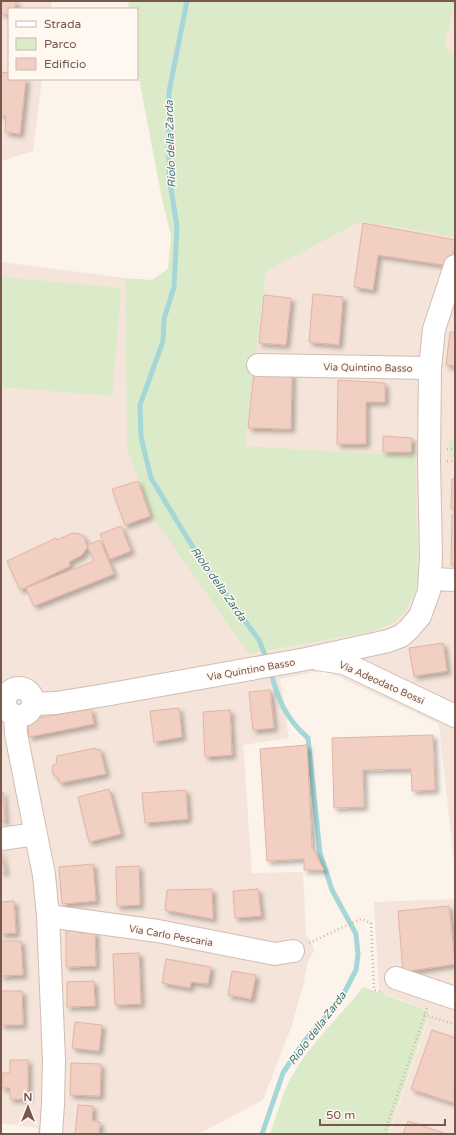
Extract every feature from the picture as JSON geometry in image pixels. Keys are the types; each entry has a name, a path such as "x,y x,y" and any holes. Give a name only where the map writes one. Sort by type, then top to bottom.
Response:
{"street":[{"name":"Via Quintino Basso","path":"6,697 18,687 26,689 32,695 33,704 56,703 103,696 306,659 388,641 401,636 420,616 426,605 431,579 429,461 430,368 434,329 455,266"},
{"name":"Via Quintino Basso","path":"258,364 430,368"},
{"path":"431,579 455,580"},
{"path":"360,670 370,656 388,641"},
{"name":"Via Adeodato Bossi","path":"306,659 326,659 344,663 455,716"},
{"path":"6,697 16,734 44,875 48,916 54,1060 51,1134"},
{"path":"1,839 36,834"},
{"name":"Via Carlo Pescaria","path":"48,916 158,931 275,954 294,951"},
{"path":"396,978 455,998"}],"path":[{"path":"450,449 455,449"},
{"path":"294,951 343,926 361,919"},
{"path":"384,1134 433,990"},
{"path":"424,1015 455,1024"}],"shaded area":[{"path":"1,1 52,1 51,8 8,8 8,80 42,80 33,151 1,161"},
{"path":"455,1 455,53 444,48"},
{"path":"362,221 454,237 455,235 455,872 439,724 337,676 321,671 280,679 289,738 243,745 252,873 303,872 306,935 310,939 314,950 308,961 303,986 291,1028 263,1100 198,1134 37,1134 38,1128 1,1123 1,262 125,278 127,448 250,654 371,632 392,624 418,578 414,456 244,446 266,271"},
{"path":"455,899 455,1134 389,1134 431,1011 379,992 374,902"}],"green space":[{"path":"128,1 455,1 444,48 455,53 454,237 362,221 266,271 245,446 415,456 418,578 414,594 405,612 392,624 371,632 249,654 152,516 127,448 125,278 152,280 168,269 171,236 162,199 138,73 138,8 129,8"},
{"path":"1,277 121,288 112,396 1,387"},
{"path":"450,439 455,439 455,457 449,457"},
{"path":"363,987 430,1011 388,1134 270,1134 284,1093 295,1071 319,1038"}],"building":[{"path":"1,1 17,1 14,8 8,8 8,15 1,13"},
{"path":"1,72 8,73 8,80 26,80 20,134 5,132 6,116 1,116"},
{"path":"363,223 455,240 455,247 450,266 378,255 373,290 354,287"},
{"path":"313,294 343,297 339,345 309,342"},
{"path":"264,295 291,298 286,345 259,343"},
{"path":"450,332 455,332 455,366 446,365"},
{"path":"254,373 292,373 291,429 248,428"},
{"path":"338,380 385,383 385,402 366,402 366,444 337,444"},
{"path":"383,436 412,438 411,452 383,452"},
{"path":"452,479 455,479 455,509 451,509"},
{"path":"138,481 150,516 125,525 112,489"},
{"path":"452,515 455,515 455,565 451,565"},
{"path":"121,526 131,551 110,559 100,534"},
{"path":"72,533 80,534 85,538 87,548 82,555 69,562 70,566 20,590 7,561 56,538 57,540"},
{"path":"100,540 114,574 34,606 26,588 94,561 87,545"},
{"path":"443,643 447,671 414,676 409,648"},
{"path":"270,690 274,728 253,730 249,692"},
{"path":"179,708 182,737 154,742 150,711"},
{"path":"91,709 94,724 29,737 28,726 31,719"},
{"path":"230,710 232,755 205,757 203,712"},
{"path":"433,735 435,790 412,791 411,769 363,770 364,807 334,808 332,738"},
{"path":"307,745 312,847 324,870 304,870 304,859 267,861 260,749"},
{"path":"95,748 96,750 100,749 106,774 60,783 59,779 53,774 52,770 53,765 56,764 57,756"},
{"path":"109,789 121,834 89,842 78,797"},
{"path":"186,790 188,819 145,823 142,793"},
{"path":"1,792 3,792 5,821 1,821"},
{"path":"1,850 5,872 1,873"},
{"path":"93,864 96,901 62,904 59,867"},
{"path":"139,866 140,905 117,906 116,867"},
{"path":"212,889 213,919 165,910 167,890"},
{"path":"258,889 261,916 235,918 233,891"},
{"path":"14,901 16,933 1,934 1,902"},
{"path":"449,906 455,964 403,972 398,911"},
{"path":"66,926 79,926 79,933 95,932 96,966 66,967"},
{"path":"1,941 21,941 23,975 1,976"},
{"path":"139,953 141,1004 115,1005 113,954"},
{"path":"166,959 211,967 208,984 191,982 190,988 162,983"},
{"path":"232,971 256,975 251,999 228,995"},
{"path":"94,981 95,1006 67,1007 67,982"},
{"path":"1,991 22,991 23,1025 1,1025"},
{"path":"75,1022 102,1025 99,1051 72,1048"},
{"path":"432,1030 455,1038 454,1103 411,1089"},
{"path":"10,1060 28,1060 28,1099 10,1099 10,1088 2,1088 2,1073 10,1073"},
{"path":"71,1063 101,1064 100,1096 70,1095"},
{"path":"78,1105 93,1106 92,1121 100,1122 99,1134 75,1134"},
{"path":"408,1121 446,1134 403,1134"}],"waterway":[{"name":"Riolo della Zarda","path":"187,1 169,92 169,177 177,226 174,287 164,319 163,341 140,405 141,437 151,478 200,559 259,640 267,660"},
{"name":"Riolo della Zarda","path":"262,1134 283,1073 303,1043 341,999 356,970 358,955 356,934 332,890 320,853 308,738 293,723 283,707 270,670"}]}
